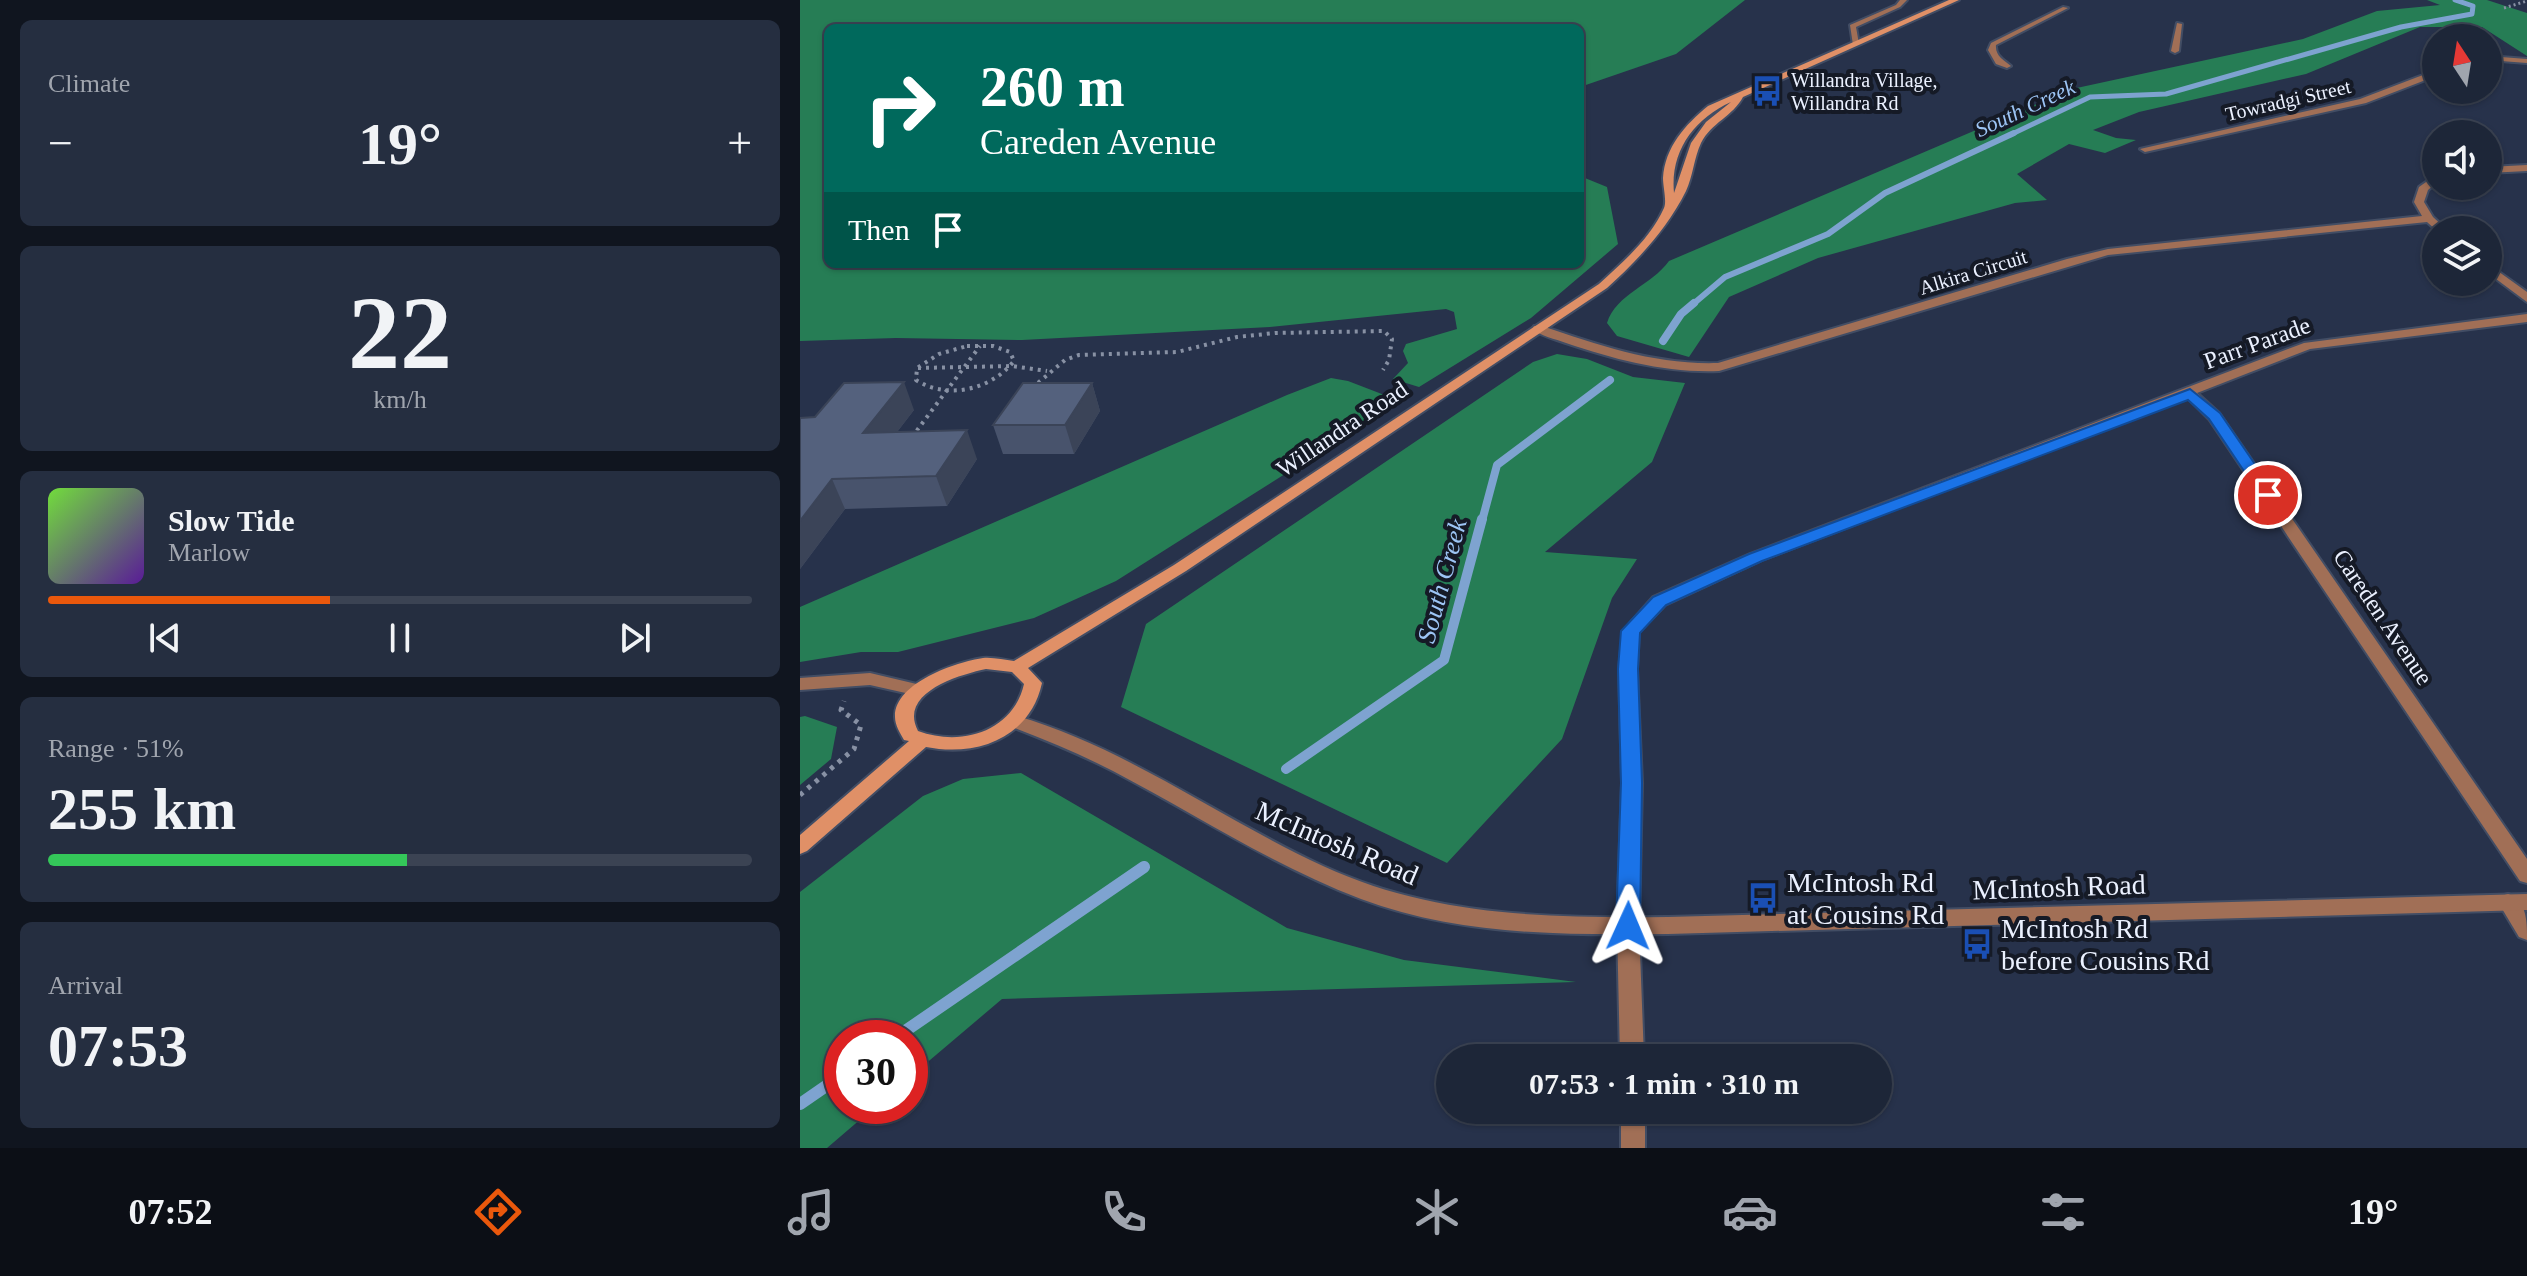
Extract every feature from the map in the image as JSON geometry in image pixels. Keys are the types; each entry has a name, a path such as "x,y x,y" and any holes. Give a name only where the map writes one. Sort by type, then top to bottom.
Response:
{"main road":[{"name":"Willandra Road","path":"1670,204 1669,163 1679,140 1692,124 1720,102 1955,0"},
{"name":"Willandra Road","path":"1017,667 1180,568 1624,269 1639,253 1681,190 1696,143 1709,124 1735,104 1739,96"},
{"path":"1002,664 1017,667 1033,683 1026,708 1013,721 967,742 934,744 911,735 903,719 905,709 919,690 942,676 968,666 1002,664"},
{"path":"800,846 921,741"}],"street":[{"path":"2502,59 2527,61"},
{"name":"Towradgi Street","path":"2145,149 2363,101 2422,78"},
{"path":"2502,169 2527,168"},
{"path":"2422,192 2419,202 2427,216"},
{"name":"Alkira Circuit","path":"1538,329 1649,363 1688,369 1719,367 2108,252 2422,220"},
{"path":"2502,278 2527,298"},
{"name":"Parr Parade","path":"1632,1044 1628,926 1632,783 1630,644 1631,631 1659,601 1756,557 2308,346 2527,318"},
{"name":"Careden Avenue","path":"2190,393 2214,416 2527,875"},
{"path":"800,684 853,678 919,690"},
{"name":"McIntosh Road","path":"1013,721 1082,746 1304,865 1375,896 1423,910 1479,920 1628,926 2518,902"},
{"path":"2518,902 2527,931"},
{"path":"1633,1124 1633,1148"}],"lane":[{"path":"1855,44 1852,26 1898,6 1904,0"},
{"path":"2007,66 1995,57 1993,44 2065,8"},
{"path":"2175,51 2179,24"}],"path":[{"path":"2504,8 2527,1"},
{"path":"1030,390 1048,372 1079,355 1177,352 1237,337 1275,333 1384,331 1392,339 1389,360 1383,370"},
{"path":"911,438 981,345"},
{"path":"981,345 1010,352 1012,366 985,383 948,390 919,384 915,376 917,368 939,354 981,345"},
{"path":"917,368 1012,366 1048,372"},
{"path":"800,795 854,749 861,725 841,710 853,678"}],"green space":[{"path":"800,0 1745,0 1676,54 1584,86 1584,24 824,24 824,268 1584,268 1584,178 1607,187 1618,244 1531,318 1419,387 1393,379 1408,363 1403,351 1406,344 1457,329 1454,312 1446,309 1270,327 1022,340 896,338 800,341"},
{"path":"2427,0 2487,0 2527,13 2527,56 2502,40 2502,24 2422,24 2422,27 2306,74 2139,112 2093,130 2116,138 2136,140 2105,153 2069,144 2017,174 2047,200 2015,203 1818,258 1729,297 1689,357 1617,336 1607,323 1618,304 1669,261 2072,89 2303,39 2377,11 2440,5"},
{"path":"1557,354 1587,359 1633,377 1685,383 1652,462 1545,552 1637,559 1612,598 1562,739 1447,863 1121,707 1146,624 1533,362"},
{"path":"1331,378 1348,381 1400,401 1116,581 1034,618 898,652 861,652 800,662 800,607"},
{"path":"800,717 837,727 831,759 800,785"},
{"path":"1021,773 1287,928 1404,960 1576,982 1002,999 928,1062 928,1020 824,1020 824,1124 855,1124 827,1148 800,1148 800,892 923,796 963,779"}],"building":[{"path":"904,382 863,433 967,430 936,476 832,479 800,521 800,418 815,417 844,383"},
{"path":"1023,383 1092,383 1065,425 993,425"}],"waterway":[{"name":"South Creek","path":"2010,135 2090,97 2166,94 2401,27 2472,14 2473,6 2455,0"},
{"name":"South Creek","path":"1692,305 1725,277 1828,234 1885,193 2014,133"},
{"name":"South Creek","path":"1663,341 1681,314 1694,303"},
{"name":"South Creek","path":"1482,521 1497,465 1610,380"},
{"name":"South Creek","path":"1286,769 1444,660 1482,519"},
{"name":"South Creek","path":"921,1020 1144,867"},
{"name":"South Creek","path":"800,1104 824,1087"}],"place":[{"name":"Willandra Village, Willandra Rd","path":"1767,91"},
{"name":"McIntosh Rd at Cousins Rd","path":"1763,898"},
{"name":"McIntosh Rd before Cousins Rd","path":"1977,944"}],"route":[{"path":"1628,926 1632,783 1628,669 1631,631 1659,601 1756,557 2190,393 2214,416 2268,495"}]}
